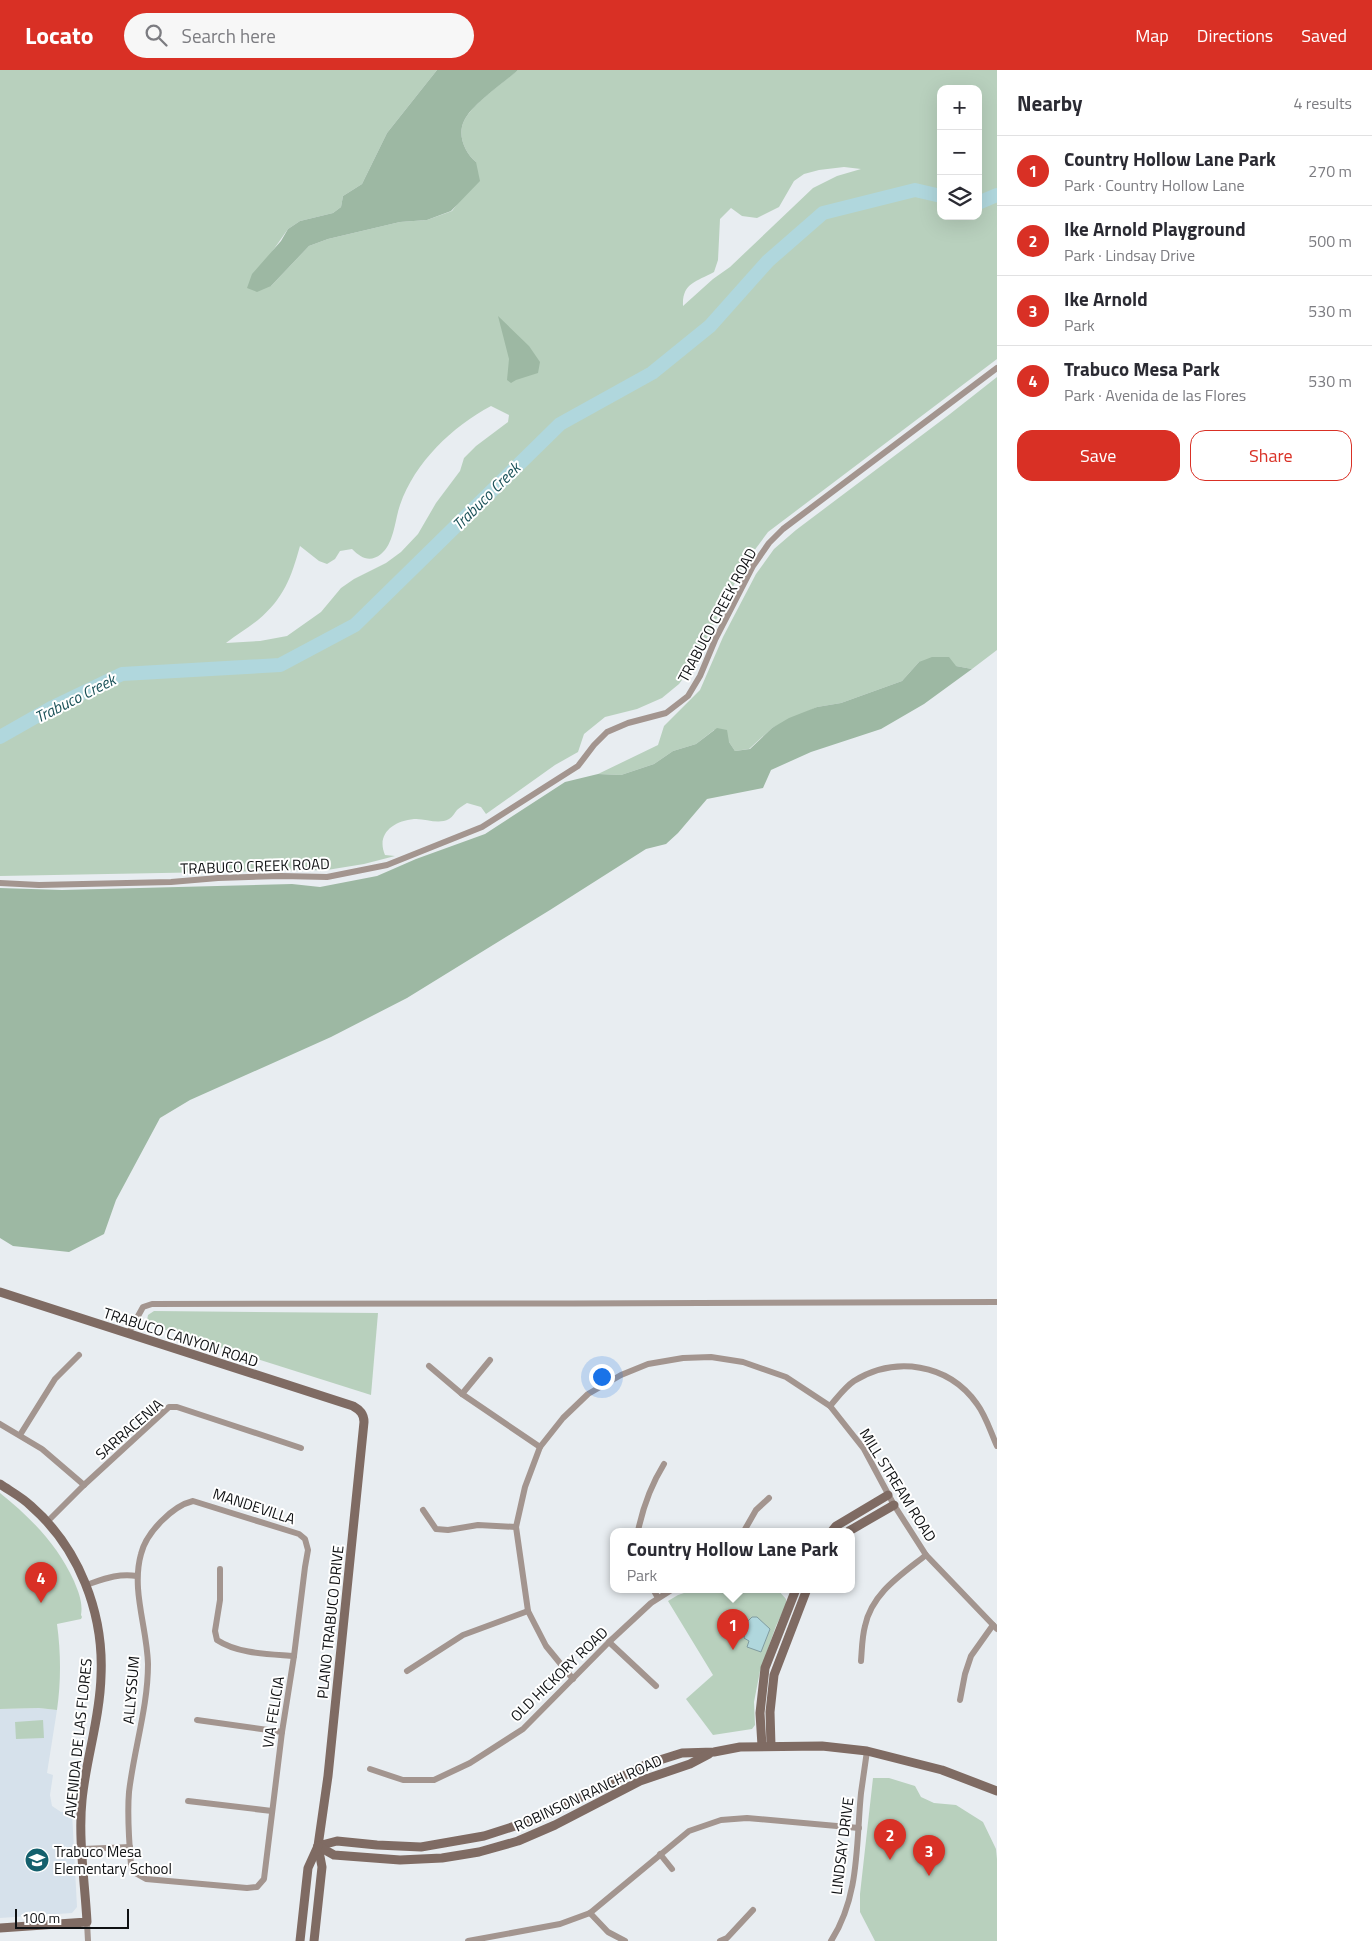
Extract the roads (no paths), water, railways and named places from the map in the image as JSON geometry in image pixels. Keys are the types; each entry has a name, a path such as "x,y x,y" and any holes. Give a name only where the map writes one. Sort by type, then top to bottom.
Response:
{"street":[{"name":"TRABUCO CREEK ROAD","path":"0,883 38,886 172,882 281,876 327,877 388,866 482,827 578,766 607,732 628,723 666,713 688,696 700,676 715,640 753,566 783,529 997,368"},
{"name":"TRABUCO CANYON ROAD","path":"0,1292 353,1406"},
{"path":"128,1334 143,1307 152,1304 340,1305 754,1301 997,1302"},
{"path":"20,1434 55,1378 79,1355"},
{"name":"MILL STREAM ROAD","path":"573,1679 546,1646 528,1611 516,1527 525,1487 540,1447 563,1418 588,1394 621,1375 648,1364 683,1358 711,1357 743,1362 786,1377 830,1406 864,1449 888,1495 926,1555 995,1627"},
{"path":"462,1394 490,1360"},
{"path":"429,1366 462,1394 540,1447"},
{"path":"830,1406 852,1382 873,1371 891,1366 922,1367 955,1381 960,1386 978,1405 997,1446"},
{"name":"SARRACENIA","path":"47,1522 84,1485 166,1410 173,1406 301,1448"},
{"name":"PLANO TRABUCO DRIVE","path":"300,1941 308,1868 318,1846 328,1776 364,1422 361,1412 353,1406"},
{"path":"0,1424 20,1434 42,1449 84,1485"},
{"path":"639,1528 653,1482 664,1464"},
{"name":"AVENIDA DE LAS FLORES","path":"0,1484 30,1505 47,1522 69,1551 86,1585 98,1629 101,1677 82,1799 88,1941"},
{"path":"834,1528 888,1495"},
{"path":"746,1528 756,1510 769,1498"},
{"name":"MANDEVILLA","path":"193,1501 290,1532 305,1539"},
{"name":"ALLYSSUM","path":"137,1874 131,1864 129,1792 147,1682 146,1644 137,1576 141,1552 147,1540 168,1515 186,1503 193,1501"},
{"path":"854,1528 894,1505"},
{"path":"423,1510 436,1529 448,1530 478,1525 516,1527"},
{"name":"VIA FELICIA","path":"137,1874 146,1880 247,1888 257,1887 264,1879 282,1732 308,1550 305,1539"},
{"path":"861,1661 865,1626 877,1598 886,1588 926,1555"},
{"path":"220,1569 220,1600 215,1631 217,1640 225,1646 294,1656"},
{"path":"86,1585 112,1576 126,1574 137,1576"},
{"path":"655,1593 658,1598"},
{"name":"OLD HICKORY ROAD","path":"370,1769 402,1780 434,1780 470,1763 523,1729 609,1642 658,1598 667,1593"},
{"path":"766,1746 760,1713 765,1668 794,1593"},
{"path":"766,1746 774,1675 805,1593"},
{"path":"407,1671 463,1635 528,1611"},
{"path":"960,1700 964,1674 971,1656 995,1627"},
{"path":"609,1642 656,1686"},
{"path":"197,1720 282,1732"},
{"name":"ROBINSON RANCH ROAD","path":"318,1846 337,1841 421,1847 484,1836 540,1818 647,1764 682,1753 714,1752 740,1747 822,1746 868,1751 942,1770 997,1791"},
{"name":"LINDSAY DRIVE","path":"831,1941 846,1911 852,1890 861,1793 868,1751"},
{"name":"ROBINSON RANCH ROAD","path":"318,1846 334,1856 400,1860 442,1858 479,1852 526,1838 640,1781 690,1764 714,1752"},
{"path":"188,1801 272,1811"},
{"path":"468,1941 493,1939 560,1924 590,1913 689,1831 721,1820 747,1818 859,1828"},
{"name":"PLANO TRABUCO DRIVE","path":"314,1941 322,1867 318,1846"},
{"path":"83,1849 130,1848"},
{"path":"660,1854 672,1869"},
{"path":"720,1941 727,1938 753,1910"},
{"path":"590,1913 608,1932 626,1941"},
{"path":"0,1928 87,1922"}],"water":[{"path":"752,1617 757,1617 770,1629 761,1652 747,1647 749,1641 744,1638 748,1621"}],"waterway":[{"name":"Trabuco Creek","path":"0,737 51,708 122,674 280,665 355,625 560,424 652,373 710,326 768,261 823,213 915,190 937,195"},
{"name":"Trabuco Creek","path":"982,201 997,195"}],"place":[{"name":"Trabuco Mesa Park","path":"41,1603"},
{"name":"Country Hollow Lane Park","path":"733,1650"},
{"name":"Trabuco Mesa Elementary School","path":"37,1860"},
{"name":"Ike Arnold Playground","path":"890,1860"},
{"name":"Ike Arnold","path":"929,1876"}]}
